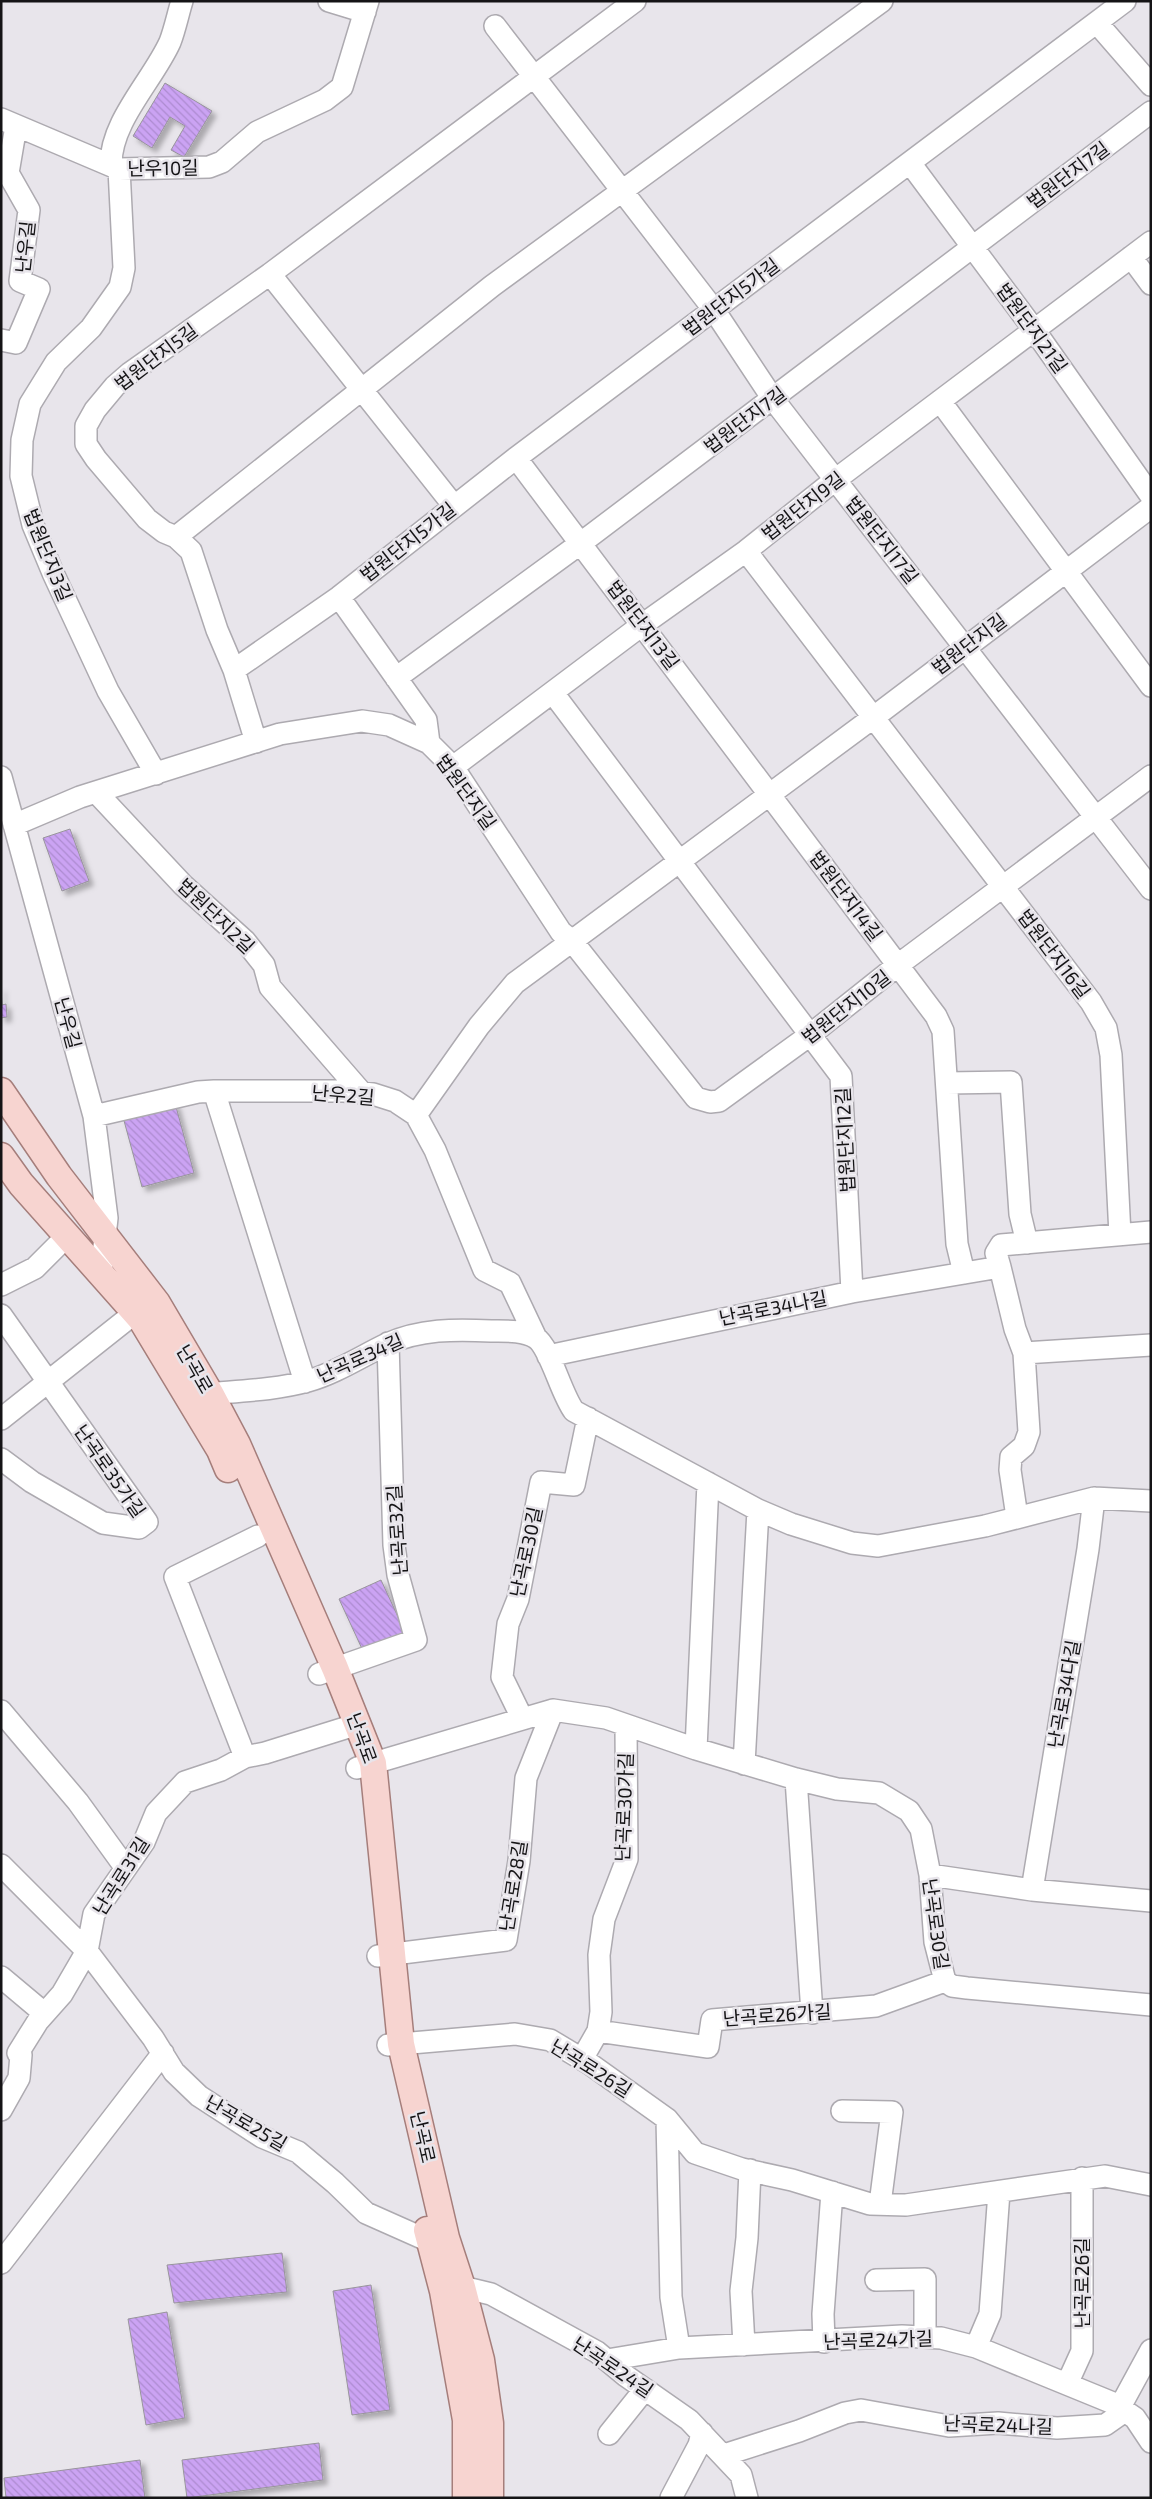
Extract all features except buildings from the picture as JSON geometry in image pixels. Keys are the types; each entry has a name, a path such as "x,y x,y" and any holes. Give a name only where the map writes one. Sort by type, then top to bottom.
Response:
{"main road":[{"name":"난곡로","path":"1,1091 59,1176 157,1303 258,1536 327,1671"},
{"name":"난곡로","path":"1,1156 20,1184 136,1312 237,1444 365,1765 395,2044 438,2239 452,2289 481,2360 490,2423 490,2498"},
{"name":"난곡로","path":"452,2289 466,2420 468,2461 466,2498"}],"street":[{"name":"법원단지3길","path":"156,774 108,691 53,573 33,525 21,476 22,440 30,404 56,362 92,328 120,287 124,268 115,167 111,155 118,131 170,42 182,1"},
{"path":"329,1 366,6"},
{"name":"법원단지5길","path":"256,742 234,670 217,630 190,551 176,537 164,532 147,519 96,459 86,444 86,426 115,386 270,274 635,1"},
{"path":"176,537 363,391 492,286 882,1"},
{"name":"난우10길","path":"9,122 115,167 209,167 222,162 256,132 325,100 342,88 366,6"},
{"path":"1111,9 1151,85"},
{"name":"법원단지5가길","path":"234,670 339,597 516,458 910,163 1111,9"},
{"path":"495,26 622,190"},
{"name":"법원단지7길","path":"396,678 581,543 1151,112"},
{"name":"난우길","path":"1,340 16,343 39,289 20,281 29,210 8,173 9,122"},
{"name":"법원단지21길","path":"910,163 1035,331 1151,496"},
{"name":"법원단지17길","path":"622,190 714,310 773,399 1151,888"},
{"name":"법원단지9길","path":"453,767 642,625 746,551 835,480 1151,242"},
{"path":"1131,257 1151,284"},
{"path":"270,274 454,506"},
{"path":"940,402 1151,686"},
{"name":"법원단지13길","path":"516,458 769,793"},
{"name":"법원단지길","path":"14,824 96,792 280,734 362,721 389,725 429,743 453,767 561,932 572,941 769,793 874,717 1151,507"},
{"path":"746,551 874,717"},
{"path":"339,597 426,720 429,743"},
{"path":"553,693 679,861"},
{"name":"법원단지16길","path":"874,717 1091,1002 1106,1028 1113,1087 1120,1235"},
{"name":"법원단지10길","path":"572,941 696,1098 719,1101 810,1035 898,966 1151,776"},
{"name":"난우길","path":"1,777 94,1116 107,1218 101,1274"},
{"name":"법원단지2길","path":"96,792 183,885 245,941 264,965 270,987 362,1093"},
{"name":"법원단지14길","path":"769,793 936,1016 943,1031 957,1244 964,1274"},
{"name":"법원단지12길","path":"679,861 841,1076 852,1292"},
{"path":"572,941 515,983 479,1026 416,1115 435,1150 484,1270 510,1283 536,1338 548,1356 566,1400 574,1411 758,1510 791,1524 852,1543 878,1546 985,1526 1094,1498 1151,1501"},
{"path":"946,1083 1011,1082 1020,1214 1028,1243"},
{"path":"214,1091 305,1382"},
{"name":"난우2길","path":"94,1116 198,1092 214,1091 362,1093 395,1102 416,1115"},
{"path":"1017,1517 1010,1470 1011,1457 1024,1446 1029,1432 1024,1352 1015,1329 996,1253 1001,1245 1151,1232"},
{"path":"1,1285 35,1268 68,1236"},
{"name":"난곡로34나길","path":"548,1356 852,1292 1000,1267"},
{"path":"1,1419 136,1312"},
{"name":"난곡로35가길","path":"1,1459 32,1482 103,1523 139,1528 147,1522 2,1319"},
{"name":"난곡로34길","path":"198,1394 254,1390 305,1382 329,1374 388,1344 414,1335 448,1328 514,1331 536,1338"},
{"name":"난곡로32길","path":"327,1671 416,1640 398,1575 394,1545 388,1344"},
{"path":"1024,1352 1151,1345"},
{"name":"난곡로30길","path":"522,1718 502,1677 508,1624 518,1599 541,1482 574,1485 588,1418"},
{"path":"696,1749 708,1483"},
{"name":"난곡로34다길","path":"1032,1890 1088,1549 1094,1498"},
{"path":"744,1764 758,1510"},
{"path":"245,1757 175,1576 258,1536"},
{"name":"난곡로30길","path":"365,1765 553,1710 606,1718 626,1727 796,1779 837,1789 879,1793 909,1811 920,1830 930,1875 935,1942 945,1981 952,1986 967,1988 1151,2005"},
{"name":"난곡로28길","path":"384,1955 506,1940 519,1861 526,1778 553,1710"},
{"path":"1,1711 78,1802 125,1868"},
{"name":"난곡로31길","path":"1,2110 19,2078 11,2052 18,2052 44,2013 62,1994 87,1951 94,1914 144,1842 156,1813 185,1782 220,1770 245,1757 265,1753 350,1727"},
{"name":"난곡로30가길","path":"582,2059 598,2031 601,2012 599,1955 604,1918 627,1859 626,1727"},
{"path":"796,1779 812,2012"},
{"name":"난곡로25길","path":"1,1865 87,1951 124,1998 174,2072 199,2096 262,2137 298,2152 335,2183 366,2213 438,2239"},
{"path":"930,1875 1032,1890 1151,1901"},
{"path":"1,1976 44,2013"},
{"name":"난곡로26가길","path":"598,2031 708,2047 712,2020 876,2006 945,1981"},
{"name":"난곡로26길","path":"395,2044 515,2034 550,2040 582,2059 667,2120 695,2153 870,2204 906,2205 999,2192 1015,2187 1104,2176 1151,2185"},
{"path":"1,2263 163,2054"},
{"path":"842,2111 892,2112 880,2204"},
{"path":"667,2120 671,2297 679,2348"},
{"path":"744,2345 741,2291 747,2238 750,2170"},
{"name":"난곡로26길","path":"1067,2384 1082,2351 1082,2178"},
{"path":"824,2342 823,2314 832,2192"},
{"path":"976,2347 990,2314 999,2192"},
{"path":"876,2280 925,2280 925,2337"},
{"name":"난곡로24길","path":"452,2289 491,2294 597,2352 689,2420 741,2475 747,2498"},
{"name":"난곡로24가길","path":"607,2360 679,2348 824,2342 902,2336 941,2338 976,2347 1067,2384 1122,2409 1135,2418 1151,2442"},
{"path":"1122,2409 1151,2350"},
{"path":"609,2434 646,2389"},
{"name":"난곡로24나길","path":"724,2455 799,2432 845,2413 861,2410 950,2426 998,2424 1056,2428 1106,2425 1122,2409"},
{"path":"671,2498 699,2445 702,2433"}]}
